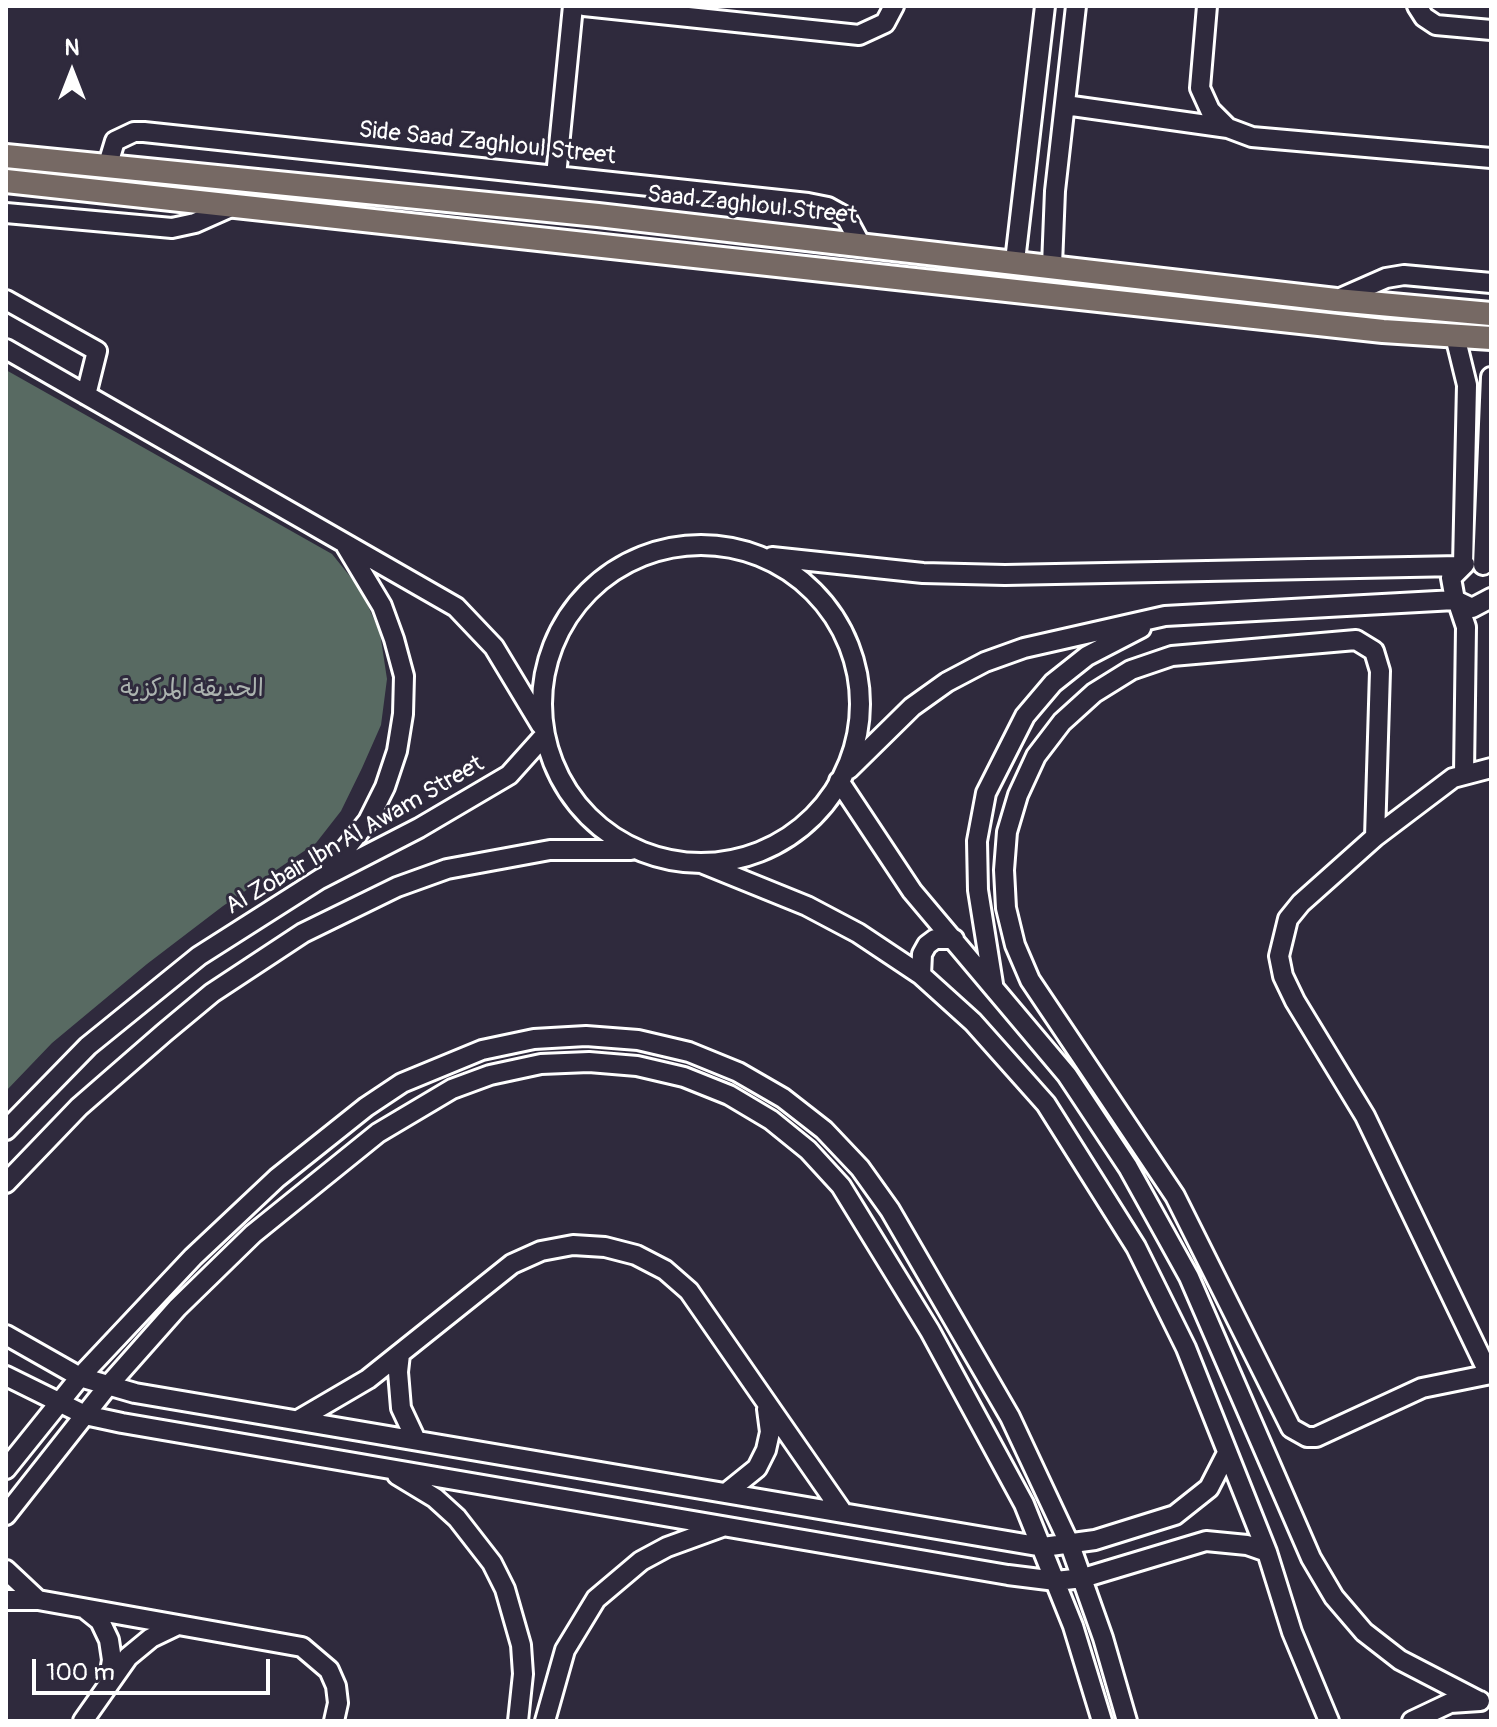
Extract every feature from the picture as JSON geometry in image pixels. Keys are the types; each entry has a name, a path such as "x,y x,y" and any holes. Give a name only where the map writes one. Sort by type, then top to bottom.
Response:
{"main road":[{"name":"Saad Zaghloul Street","path":"6,156 598,215 1336,300 1491,314"},
{"path":"6,181 1367,329 1491,338"},
{"path":"595,243 598,215"}],"street":[{"path":"556,176 573,6"},
{"path":"584,6 859,35 885,23 894,6"},
{"path":"1015,261 1045,6"},
{"path":"1052,265 1055,191 1076,6"},
{"path":"1207,6 1200,88 1210,110 1228,128"},
{"path":"1417,6 1424,17 1436,25 1491,30"},
{"path":"1065,105 1228,128 1252,137 1491,158"},
{"name":"Side Saad Zaghloul Street","path":"108,164 115,141 134,132 144,132 828,207 846,217 860,243"},
{"path":"1024,188 1055,191"},
{"path":"6,213 172,228 195,223 231,207"},
{"path":"1336,300 1386,278 1404,275 1491,283"},
{"path":"6,300 97,351 86,395"},
{"path":"1455,336 1467,385 1462,566 1450,586 1466,627 1464,773"},
{"path":"6,349 433,592 476,626 494,647 544,733 563,784 578,806 597,824 641,851"},
{"path":"544,733 543,679 550,651 578,602 598,582 621,566 675,547 732,548 762,556 923,573 1005,575 1488,568 1490,382 1467,385"},
{"path":"320,879 346,852 368,821 397,751 403,714 404,676 394,639 382,606 344,543"},
{"path":"762,556 813,591 833,615 848,642 857,671 861,702 858,733 842,778 886,856 1067,1075 1156,1215 1218,1340 1311,1558 1334,1597 1364,1632 1400,1660 1485,1702"},
{"path":"701,863 736,859 770,847 800,828 825,804 842,778 912,707 947,682 985,662 1024,648 1165,616 1456,601 1485,605"},
{"path":"1466,627 1485,605"},
{"path":"993,987 978,890 977,841 986,793 992,780 1025,716 1053,683 1087,656 1165,616"},
{"path":"1375,837 1380,671 1374,651 1356,640 1172,656 1131,670 1094,693 1062,722 1036,756 1018,795 1007,832 1004,870 1006,908 1015,945 1030,980 1175,1196 1291,1428 1298,1434 1316,1437 1422,1388 1490,1374 1365,1116 1283,976 1279,956 1288,919 1301,903 1415,803 1464,773 1491,768"},
{"name":"Al Zobair Ibn Al Awam Street","path":"6,1130 88,1046 142,999 199,956 320,879 465,803 509,775 544,733"},
{"path":"6,1183 79,1107 212,993 315,927 397,887 498,857 563,849 641,851 701,863 807,906 858,933 921,975 998,1048 1046,1104 1078,1150 1162,1297 1267,1552 1292,1632 1329,1721"},
{"path":"921,975 922,954 927,945 935,939 954,939"},
{"path":"6,1469 80,1377 193,1257 277,1178 329,1135 402,1083 482,1050 534,1039 586,1036 638,1040 689,1052 738,1072 783,1098 824,1130 860,1168 890,1210 1010,1417 1083,1578 1127,1721"},
{"path":"482,1050 490,1075"},
{"path":"6,1515 107,1387 214,1270 293,1199 413,1110 490,1075 541,1064 589,1062 637,1066 696,1082 729,1095 771,1120 808,1150 841,1186 868,1226 984,1426 1043,1547 1101,1720"},
{"path":"868,1226 890,1210"},
{"path":"298,1420 334,1401 400,1354 512,1264 552,1249 573,1245 605,1247 646,1260 665,1270 689,1291 843,1513"},
{"path":"6,1335 80,1377 107,1387 1043,1547 1070,1545 1175,1515 1209,1488 1227,1453"},
{"path":"400,1354 398,1381 401,1408 416,1440"},
{"path":"6,1376 85,1415 724,1527 1056,1581 1083,1578 1206,1541 1247,1545 1267,1552"},
{"path":"726,1493 757,1468 766,1450 770,1432 767,1406"},
{"path":"384,1468 435,1498 457,1518 492,1563 510,1603 521,1645 523,1674 518,1721"},
{"path":"634,1511 640,1479"},
{"path":"545,1721 565,1650 596,1599 641,1561 667,1547 724,1527"},
{"path":"6,1570 38,1600"},
{"path":"6,1600 38,1600 302,1647 317,1656 336,1686 338,1703 334,1721"},
{"path":"84,1608 100,1621 109,1640 112,1660 108,1681"},
{"path":"83,1721 108,1681 151,1638 178,1625"},
{"path":"1412,1721 1450,1703 1485,1702"}],"green space":[{"name":"الحديقة المركزية","path":"6,370 332,554 361,590 380,633 387,679 381,725 341,811 316,843 223,906 147,964 52,1043 6,1091"}]}
